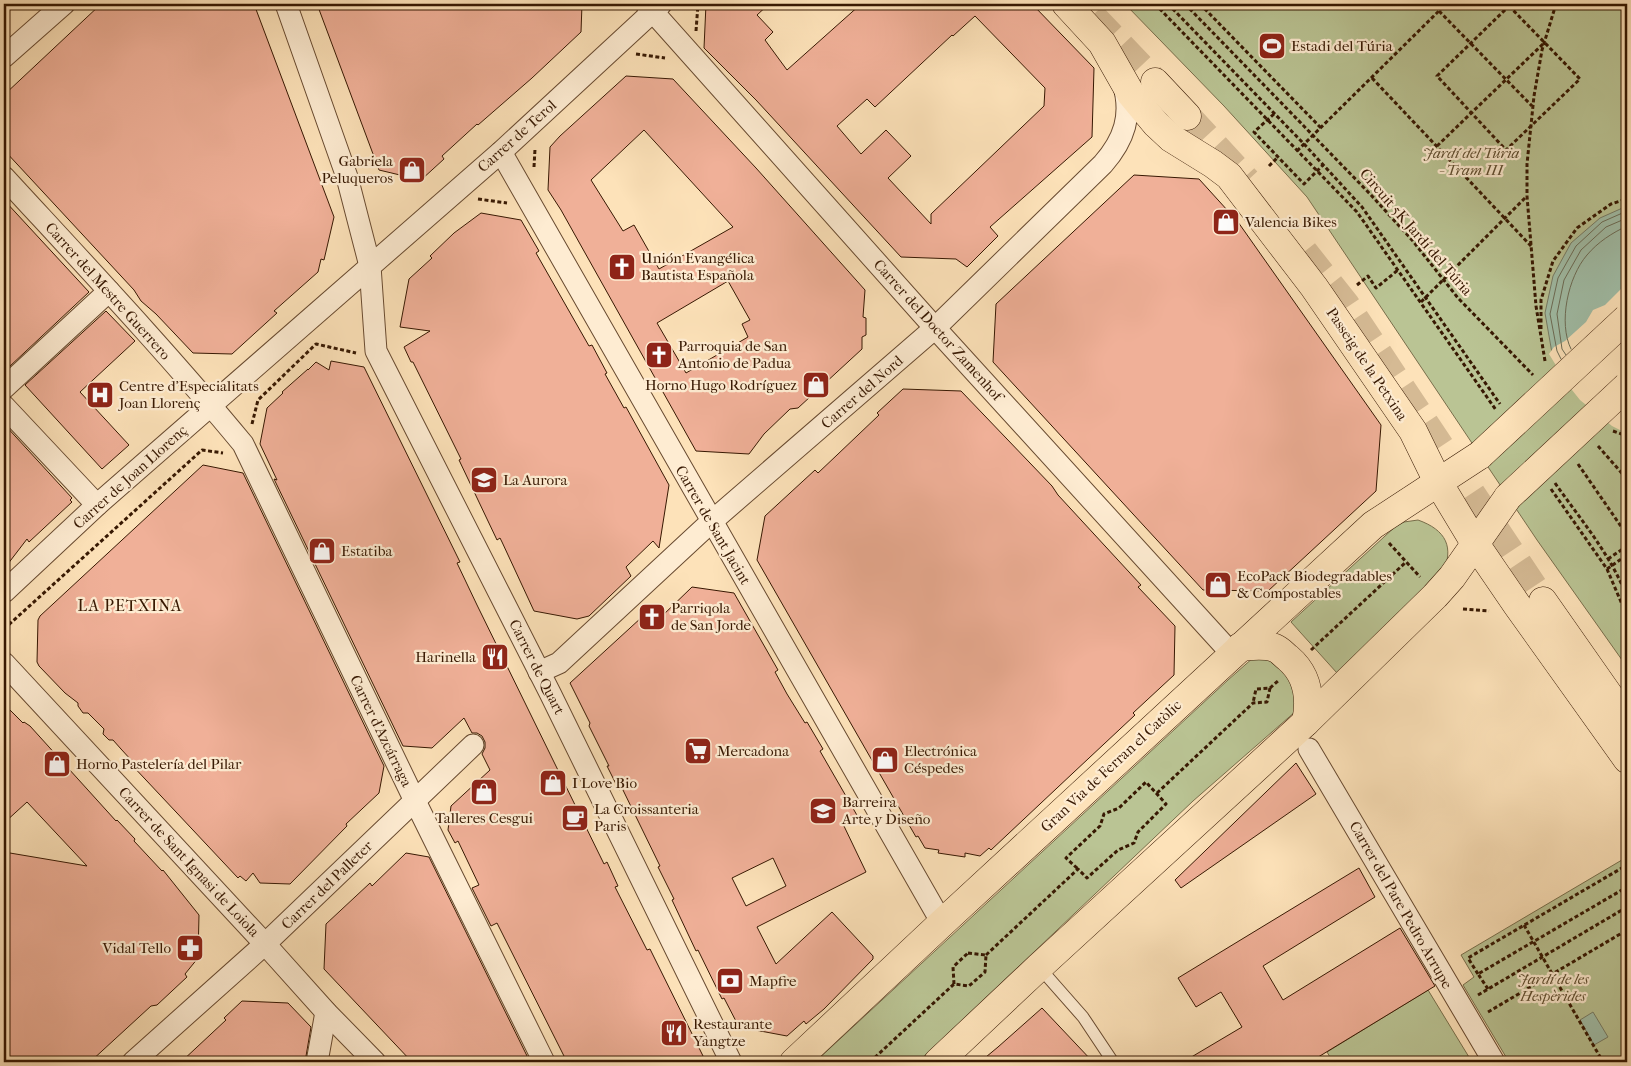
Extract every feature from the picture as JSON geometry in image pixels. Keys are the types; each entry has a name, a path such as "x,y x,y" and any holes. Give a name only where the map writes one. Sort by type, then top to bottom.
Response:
{"main road":[{"name":"Passeig de la Petxina","path":"1066,4 1102,43 1131,94 1156,124 1171,138 1229,176 1314,287 1413,431 1438,482 1476,545 1627,759"},
{"path":"1155,82 1187,116"},
{"name":"Gran Via de Ferran el Catòlic","path":"794,1062 1373,525 1480,455 1627,318"},
{"path":"938,1062 1039,967 1308,735 1452,578 1508,496 1627,386"},
{"path":"1543,601 1627,721"},
{"path":"1236,651 1260,645 1277,649 1296,664 1308,688 1308,735"}],"street":[{"path":"4,57 64,4"},
{"name":"Carrer de Quart","path":"286,4 347,177 370,266 376,351 539,672 731,1062"},
{"name":"Carrer de Terol","path":"370,266 501,152 654,6"},
{"name":"Carrer del Doctor Zamenhof","path":"654,6 935,328 1236,651"},
{"name":"Carrer del Nord","path":"539,672 560,663 711,522 935,328 1103,164 1113,153 1126,123 1128,97 1121,76"},
{"name":"Carrer de Sant Jacint","path":"501,152 942,923"},
{"name":"Carrer del Mestre Guerrero","path":"4,177 109,290 211,406"},
{"name":"Carrer de Joan Llorenç","path":"4,592 97,505 370,266"},
{"path":"4,388 109,290"},
{"path":"4,406 97,505"},
{"name":"Carrer d'Azcárraga","path":"211,406 243,444 415,801 544,1062"},
{"name":"Carrer de Sant Ignasi de Loiola","path":"4,663 326,1012 375,1062"},
{"name":"Carrer del Pare Pedro Arrupe","path":"1308,735 1494,1062"},
{"name":"Carrer del Palleter","path":"133,1062 265,944 473,745"},
{"path":"317,1062 326,1012"}],"lane":[{"path":"1039,967 1083,1018 1113,1062"}],"path":[{"path":"696,32 698,4"},
{"path":"1155,4 1358,212 1500,415"},
{"path":"1168,4 1304,144 1362,207 1506,412"},
{"name":"Circuit 5K Jardí del Túria","path":"1185,4 1372,195 1412,240 1458,298 1538,381"},
{"path":"1200,4 1321,128"},
{"path":"1297,151 1446,4"},
{"path":"1556,4 1544,42 1532,106 1527,196 1536,306 1542,341 1541,300 1553,261 1577,228 1610,204 1627,199"},
{"path":"1509,6 1544,42 1580,79 1506,150 1437,76 1509,6"},
{"path":"1440,10 1532,106"},
{"path":"1437,146 1544,42"},
{"path":"1372,78 1531,246"},
{"path":"1274,114 1254,132 1304,184 1323,165"},
{"path":"1269,166 1278,157"},
{"path":"1421,302 1527,196"},
{"path":"476,199 510,203"},
{"path":"1356,285 1368,276 1376,288 1398,270"},
{"path":"251,429 258,400 316,344 360,354"},
{"path":"1595,443 1627,479"},
{"path":"4,629 202,450 225,453"},
{"path":"1551,477 1608,559 1621,580 1627,597"},
{"path":"1551,488 1607,569 1627,616"},
{"path":"1383,537 1423,581"},
{"path":"1608,559 1627,546"},
{"path":"1607,569 1627,555"},
{"path":"1311,650 1406,562"},
{"path":"1463,609 1489,611"},
{"path":"1157,793 1253,703 1256,688 1270,688 1267,702 1253,703"},
{"path":"1146,782 1166,804 1138,832 1134,843 1118,850 1087,878 1078,869 1066,858 1100,826 1104,814 1119,808 1146,782"},
{"path":"1627,865 1468,958 1488,989 1627,907"},
{"path":"954,984 969,986 985,972 986,955 1078,869"},
{"path":"1478,974 1627,887"},
{"path":"1524,925 1603,1062"},
{"path":"1488,1012 1627,930"},
{"path":"954,984 953,967 968,952 986,955"},
{"path":"870,1062 954,984"}],"green space":[{"name":"Jardí del Túria - Tram III","path":"1125,4 1627,4 1627,667 1537,540 1307,197 1224,106"},
{"path":"1418,520 1435,529 1445,541 1448,548 1448,556 1442,575 1337,673 1291,622 1396,526 1404,522"},
{"path":"1266,656 1292,676 1296,711 1193,801 918,1062 815,1062 1228,680 1254,657"},
{"name":"Jardí de les Hespèrides","path":"1627,857 1627,1062 1509,1062 1463,985 1474,977 1461,955"},
{"path":"1428,990 1472,1062 1333,1062 1327,1052"}],"water":[{"path":"1627,206 1627,431 1613,424 1552,353 1545,313 1553,276 1571,243 1600,218"},
{"path":"1593,1012 1608,1037 1594,1045 1580,1020"}],"pier":[{"path":"1627,283 1627,423 1622,431 1612,426 1580,400 1568,385 1549,354 1554,347 1565,341 1586,322 1593,310 1605,305"}],"building":[{"path":"101,4 254,4 334,217 324,260 321,259 318,272 274,311 277,313 232,354 193,353 141,301 134,290 4,150 4,95"},
{"path":"317,4 582,4 581,32 532,78 442,156 444,159 421,180 379,170"},
{"path":"706,4 769,4 757,15 773,32 765,40 787,70 861,4 1032,4 1094,68 1092,137 990,227 998,236 967,267 956,259 901,257 756,100 704,48","holes":["975,16 1045,88 1044,106 931,214 931,224 888,178 911,156 886,130 861,154 837,126 867,99 875,107"]},
{"path":"626,76 673,79 865,290 863,317 866,318 866,335 862,337 862,349 798,408 790,409 764,434 749,454 696,451 548,190 550,147","holes":["644,130 733,227 659,269 634,225 623,231 591,180","728,281 750,320 742,324 748,337 686,373 657,323"]},
{"path":"1134,175 1199,179 1238,222 1381,425 1376,491 1268,591 1203,590 993,362 996,304"},
{"path":"4,200 89,292 9,367 4,362"},
{"path":"481,213 521,220 539,251 536,253 589,346 592,345 607,373 605,374 624,408 626,407 669,485 659,548 653,541 626,567 631,576 589,616 577,619 534,611 500,538 497,540 459,460 461,459 404,347 430,331 400,327 409,279 432,258 430,256 454,233"},
{"path":"106,311 135,341 80,392 129,445 102,469 25,385"},
{"path":"331,361 364,367 460,562 457,563 477,605 604,864 607,862 618,886 615,887 647,950 650,949 706,1062 567,1062 497,923 491,926 472,888 479,885 458,841 455,843 448,830 451,806 490,770 482,754 485,742 482,736 472,733 464,718 432,748 403,746 274,479 277,480 260,444 267,408 316,362 329,370"},
{"path":"903,389 961,391 1052,486 1058,495 1141,585 1138,587 1175,626 1174,675 1133,713 1135,715 991,850 989,848 980,856 965,853 965,857 938,853 939,850 925,848 918,836 916,837 757,560 765,516 815,470 818,473 879,415 877,413"},
{"path":"4,424 72,498 70,500 72,502 29,542 27,539 4,569"},
{"path":"203,465 243,473 384,766 379,793 346,824 347,826 290,884 260,883 253,873 246,881 240,876 238,878 130,763 132,761 113,740 109,740 103,734 104,729 88,713 83,713 78,703 65,693 37,662 38,620 40,616"},
{"path":"692,587 734,593 778,670 775,672 787,694 823,749 820,751 858,817 843,824 866,872 757,927 776,964 832,912 873,956 873,959 824,1009 806,1024 804,1021 787,1036 739,1027 724,998 722,999 698,950 696,951 658,867 660,866 622,788 619,790 607,766 609,766 570,683 654,606 661,617","holes":["773,858 786,886 746,906 732,878"]},
{"path":"4,704 23,723 30,726 116,821 135,839 134,841 163,870 199,915 198,958 185,974 187,977 157,1005 151,1006 90,1062 4,1062 4,852 87,866 27,802 4,823"},
{"path":"1296,763 1316,794 1181,888 1175,880"},
{"path":"406,853 429,857 530,1062 412,1062 324,969 326,924 370,883 372,886"},
{"path":"1359,868 1375,897 1263,966 1283,1000 1400,928 1435,986 1310,1062 1183,1062 1242,1027 1221,992 1196,1007 1178,978"},
{"path":"242,1001 288,1003 311,1027 305,1062 181,1062 226,1020 224,1018"},
{"path":"1042,1008 1093,1062 980,1062 998,1047"}],"tunnel":[{"path":"1092,16 1155,82"},
{"path":"1187,116 1247,181"},
{"path":"1304,252 1346,305 1543,601"}],"place":[{"name":"Estadi del Túria","path":"1272,46"},
{"name":"Gabriela Peluqueros","path":"412,170"},
{"name":"Valencia Bikes","path":"1226,222"},
{"name":"Unión Evangélica Bautista Española","path":"622,267"},
{"name":"Parroquia de San Antonio de Padua","path":"659,355"},
{"name":"Horno Hugo Rodríguez","path":"816,385"},
{"name":"Centre d'Especialitats Joan Llorenç","path":"100,395"},
{"name":"La Aurora","path":"484,480"},
{"name":"Estatiba","path":"322,551"},
{"name":"EcoPack Biodegradables & Compostables","path":"1218,585"},
{"name":"Parriqola de San Jorde","path":"652,617"},
{"name":"Harinella","path":"495,657"},
{"name":"Mercadona","path":"698,751"},
{"name":"Electrónica Céspedes","path":"885,760"},
{"name":"Horno Pastelería del Pilar","path":"57,764"},
{"name":"I Love Bio","path":"553,783"},
{"name":"Talleres Cesgui","path":"484,792"},
{"name":"Barreira Arte y Diseño","path":"823,811"},
{"name":"La Croissanteria Paris","path":"575,818"},
{"name":"Vidal Tello","path":"190,948"},
{"name":"Mapfre","path":"730,981"},
{"name":"Restaurante Yangtze","path":"674,1033"}],"district":[{"name":"LA PETXINA","path":"130,605"}]}
